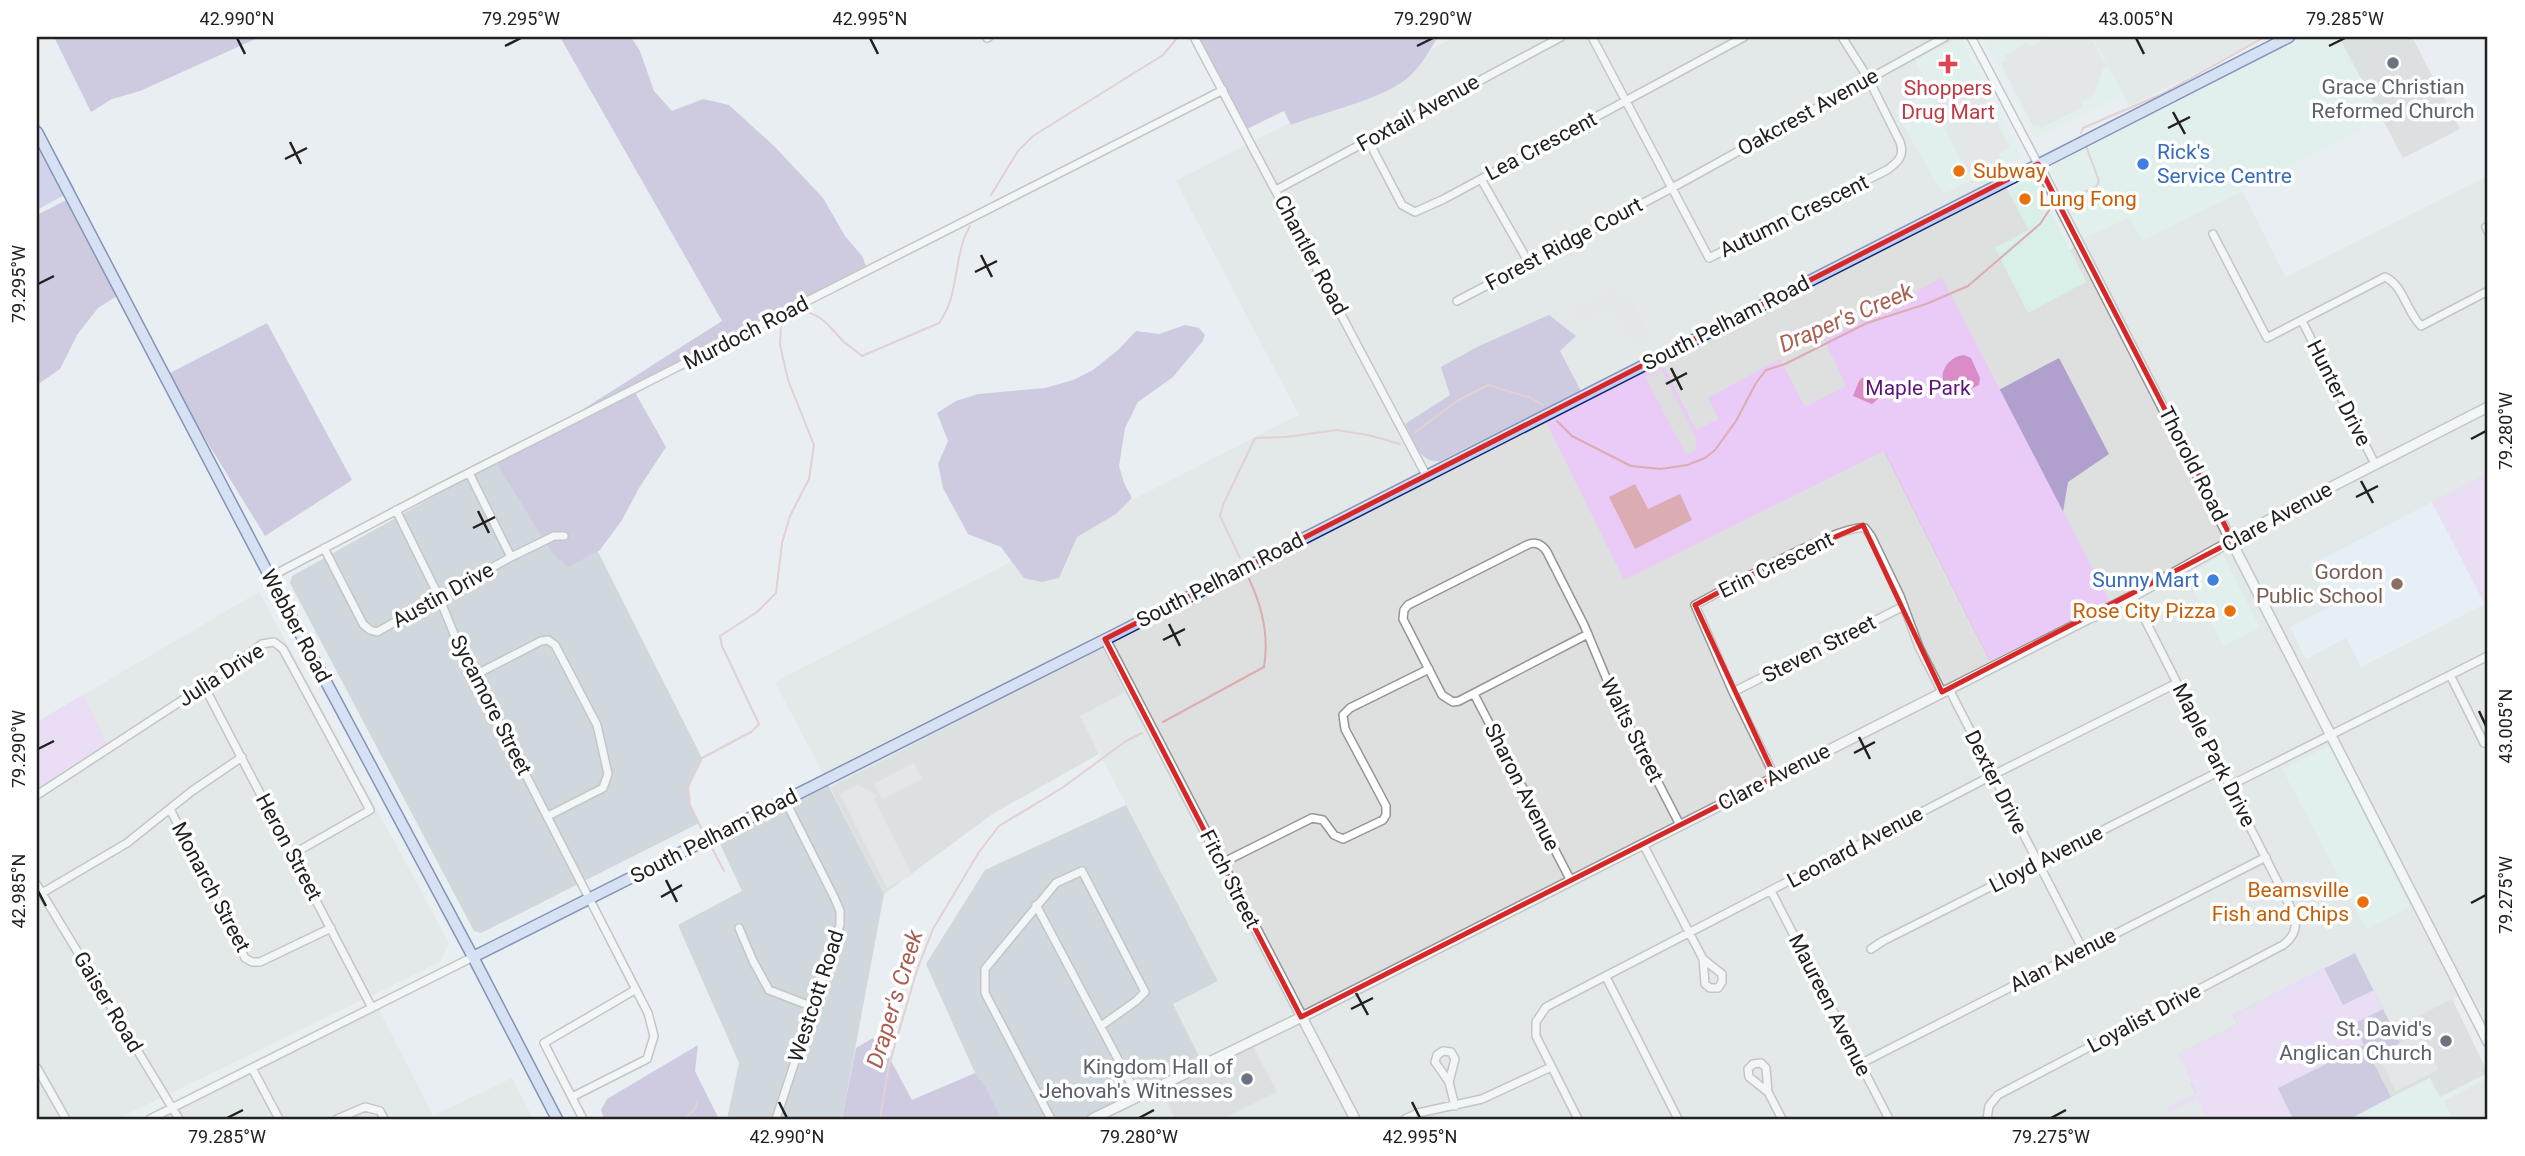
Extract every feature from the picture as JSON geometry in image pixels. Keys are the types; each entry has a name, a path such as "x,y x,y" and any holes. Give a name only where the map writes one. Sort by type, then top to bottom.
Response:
{"main road":[{"name":"South Pelham Road","path":"473,957 2289,37"},
{"name":"Webber Road","path":"37,132 557,1119"}],"street":[{"name":"Chantler Road","path":"1194,37 1426,475"},
{"name":"Foxtail Avenue","path":"1276,190 1561,37"},
{"name":"Autumn Crescent","path":"1591,37 1709,258 1887,170 1900,161 1903,149 1868,78 1842,37"},
{"name":"Lea Crescent","path":"1368,140 1402,205 1415,212 1744,37"},
{"name":"Oakcrest Avenue","path":"1672,188 1945,37"},
{"name":"Thorold Road","path":"1971,37 2233,541 2488,1042"},
{"name":"Murdoch Road","path":"270,577 396,510 1223,90"},
{"path":"1481,178 1529,263"},
{"name":"Forest Ridge Court","path":"1457,301 1672,188"},
{"path":"2488,226 2488,232"},
{"path":"2213,234 2267,338 2385,277 2395,282 2421,326 2488,291"},
{"name":"Hunter Drive","path":"2302,321 2375,464"},
{"name":"Clare Avenue","path":"1092,1119 1301,1017 2133,596 2375,464 2488,407"},
{"path":"469,473 511,557"},
{"name":"Sycamore Street","path":"396,510 439,597 456,639 648,1013 654,1036 647,1059 572,1097"},
{"name":"Erin Crescent","path":"1775,777 1695,606 1774,563 1851,529 1865,528 1904,606 1919,647 1945,691"},
{"name":"Austin Drive","path":"324,548 363,624 377,632 511,557 554,536 564,536"},
{"name":"Walts Street","path":"1588,634 1474,694 1448,704 1400,610 1527,545 1541,542 1588,634 1615,699 1680,825"},
{"name":"Maple Park Drive","path":"2133,596 2294,914"},
{"name":"Steven Street","path":"1733,692 1904,606"},
{"path":"475,676 548,639 555,645 597,725 608,774 603,788 548,816"},
{"name":"Fitch Street","path":"1105,639 1355,1119"},
{"name":"Julia Drive","path":"37,795 204,686 262,644 274,642 283,649 370,810 293,854"},
{"path":"2229,786 2488,656"},
{"path":"1222,863 1312,818 1323,820 1340,841 1388,816 1386,806 1345,729 1343,715 1350,708 1429,669"},
{"path":"2450,676 2484,743"},
{"name":"Leonard Avenue","path":"1552,1067 1536,1035 1538,1018 1546,1007 1993,775 2177,683"},
{"name":"Heron Street","path":"204,686 372,1008"},
{"name":"Dexter Drive","path":"1945,691 1993,775 2083,950"},
{"name":"Sharon Avenue","path":"1474,694 1571,881"},
{"path":"42,893 127,844 242,757"},
{"name":"Lloyd Avenue","path":"1871,949 2221,770"},
{"name":"Westcott Road","path":"776,1119 840,925 840,911 785,800"},
{"name":"Monarch Street","path":"170,809 246,958 252,962 260,962 331,928"},
{"path":"1643,844 1703,960"},
{"name":"Alan Avenue","path":"1860,1064 2266,857"},
{"path":"1051,1119 985,993 985,969 1056,883 1083,871 1145,992 1101,1026"},
{"name":"Gaiser Road","path":"37,885 179,1119"},
{"name":"Maureen Avenue","path":"1771,891 1889,1119"},
{"path":"1036,905 1137,1095"},
{"name":"Loyalist Drive","path":"1987,1119 1989,1106 2001,1093 2283,945 2295,931 2294,914"},
{"path":"739,928 769,990 813,1007"},
{"name":"South Pelham Road","path":"150,1119 473,957"},
{"path":"1606,977 1678,1119"},
{"path":"583,1119 544,1042 633,991"},
{"path":"1405,1119 1419,1113 1492,1096 1552,1067 1578,1119"},
{"path":"37,1068 66,1119"},
{"path":"252,1068 279,1119"},
{"path":"1449,1082 1455,1106"},
{"path":"1768,1092 1782,1119"},
{"path":"337,1119 365,1107 380,1111 384,1119"}],"highlighted area":[{"path":"2038,164 2233,541 1942,692 1863,525 1774,563 1695,605 1775,777 1301,1017 1105,639"}],"shaded area":[{"path":"54,37 260,37 140,91 112,99 91,112"},
{"path":"560,37 631,37 640,51 654,91 672,111 703,99 729,105 774,146 823,198 866,266 633,389 666,447 622,520 600,550 568,567 553,554 497,464 722,321"},
{"path":"1189,37 1438,37 1413,73 1388,90 1291,125 1284,111 1245,130"},
{"path":"1456,37 1962,37 1916,60 1930,91 1895,111 1943,194 1992,170 2008,190 2029,230 1996,248 2086,282 2070,250 2085,238 2130,217 2142,240 2242,191 2285,277 2488,176 2488,1042 2464,993 2364,1045 2234,1014 2238,1024 2178,1054 2205,1119 1223,1119 1276,1092 1247,1036 1200,1058 1173,1004 1218,981 1080,716 1101,648 830,787 775,682 1299,415 1176,181"},
{"path":"1984,37 2092,37 2123,94 2035,138"},
{"path":"2049,37 2090,37 2107,67 2103,69 2094,95 2081,102 2083,107 2041,128 2038,123 2033,126 2001,63 2006,60 2004,56 2027,43 2030,47"},
{"path":"2092,37 2267,37 2129,106"},
{"path":"2304,37 2339,37 2382,118 2142,240 2129,217 2085,238 2049,166"},
{"path":"2339,37 2412,37 2460,129 2403,158"},
{"path":"1960,38 2020,156 1943,194 1895,111 1930,91 1915,60"},
{"path":"1968,79 1974,90 1980,88 2010,148 1999,153 2003,161 1974,177 1971,172 1968,174 1933,105 1949,97 1946,90"},
{"path":"37,120 75,189 37,210"},
{"path":"2034,178 2086,282 2028,313 1995,248 2029,230 2008,190"},
{"path":"70,198 120,294 98,308 77,335 60,369 37,385 37,215"},
{"path":"1614,289 1620,297 1627,293 1651,338 1634,347 1612,306 1579,322 1575,309"},
{"path":"1549,315 1576,336 1560,351 1581,391 1440,461 1427,459 1422,455 1405,424 1450,395 1441,367 1479,346"},
{"path":"267,323 352,480 265,536 166,375"},
{"path":"1185,325 1199,328 1205,335 1202,342 1173,377 1138,402 1125,428 1119,466 1132,498 1116,514 1077,537 1059,578 1042,582 1024,578 1001,547 968,534 943,488 938,464 948,441 937,413 956,401 978,394 1045,388 1073,380 1093,370 1136,331 1159,334"},
{"path":"1964,355 1971,358 1980,378 1979,385 1960,394 1950,390 1945,384 1943,373 1948,363"},
{"path":"2059,358 2109,454 2068,482 2063,512 1990,661 1884,451"},
{"path":"1661,369 1697,439 1695,450 1686,455 1645,377"},
{"path":"1862,378 1868,378 1879,385 1879,398 1872,404 1853,396"},
{"path":"540,437 702,758 688,787 690,805 699,823 481,933 474,931 290,583 292,576"},
{"path":"1635,484 1648,509 1680,494 1692,520 1635,549 1609,497"},
{"name":"Gordon Public School","path":"2432,502 2485,604 2361,667 2346,638 2306,659 2290,627 2331,606 2310,565"},
{"path":"2223,555 2260,628 2224,646 2186,577"},
{"path":"259,592 449,943 440,962 117,1119 37,1119 37,722"},
{"path":"1102,648 1125,692 1080,716 1099,754 994,813 884,894 830,787"},
{"path":"2329,746 2410,906 2367,930 2282,769"},
{"path":"914,763 922,779 882,799 874,784"},
{"path":"825,779 884,894 842,1119 727,1119 739,1063 678,925 742,891 716,835"},
{"path":"858,785 878,796 874,799 912,875 887,888 840,794"},
{"path":"1126,805 1218,981 1173,1004 1200,1058 1082,1119 1002,1119 986,1087 975,1073 926,964 985,870"},
{"path":"2355,953 2400,1043 2371,1058 2391,1097 2350,1119 2215,1119 2196,1094 2191,1083 2195,1077 2178,1054 2238,1024 2233,1015"},
{"path":"2452,999 2488,1073 2440,1097 2430,1078 2348,1119 2278,1089"},
{"path":"379,1010 433,1116 512,1078 533,1119 157,1119"},
{"path":"2420,1033 2438,1070 2396,1091 2378,1055"},
{"path":"873,1038 890,1059 912,1100 975,1073 986,1087 1002,1119 842,1119 856,1048"},
{"path":"698,1045 695,1071 719,1119 604,1119 601,1110 607,1099"},
{"path":"1252,1045 1277,1092 1223,1119 1175,1119 1162,1092"},
{"path":"2488,1073 2488,1119 2348,1119 2430,1078 2440,1097"},
{"path":"2486,1079 2488,1119 2453,1119 2444,1101"},
{"path":"1157,1082 1175,1119 1082,1119"}],"green space":[{"name":"Maple Park","path":"1942,278 2110,602 1990,661 1884,451 1624,580 1546,422 1662,363 1696,430 1719,419 1708,398 1780,359 1805,407 1846,386 1824,339"},
{"path":"2488,473 2488,602 2485,604 2432,502"},
{"path":"83,695 109,748 37,795 37,722"},
{"path":"2324,968 2343,1005 2374,990 2383,1009 2353,1024 2364,1045 2278,1088 2293,1119 2205,1119 2198,1098 2170,1112 2167,1108 2196,1093 2178,1054 2238,1024 2233,1015"}],"waterway":[{"name":"Draper's Creek","path":"991,195 1018,151 1033,136 1163,55 1178,37"},
{"name":"Draper's Creek","path":"2081,133 2083,128 2162,94 2265,37"},
{"name":"Draper's Creek","path":"2068,199 2096,187 2099,181 2086,146"},
{"name":"Draper's Creek","path":"1557,421 1572,436 1631,466 1661,469 1687,465 1705,458 1715,450 1736,421 1766,370 1785,364 1867,323 1926,304 1968,286 2040,224 2050,209"},
{"name":"Draper's Creek","path":"703,832 690,805 688,787 702,758 751,732 759,724 722,646 720,636 757,612 776,593 782,543 790,516 809,479 814,445 788,380 780,345 781,325 807,312 813,314 862,356 939,323 950,300 961,249 970,226"},
{"name":"Draper's Creek","path":"1414,433 1457,401 1488,385 1531,398 1543,405"},
{"name":"Draper's Creek","path":"1240,558 1220,516 1255,438 1337,430 1400,444"},
{"path":"1163,722 1264,667 1266,644 1263,622 1249,579"},
{"name":"Draper's Creek","path":"880,1119 889,1065 917,970 933,929 979,852 999,826 1062,788 1126,741 1142,733"},
{"path":"712,848 724,871"},
{"name":"Draper's Creek","path":"683,1119 695,1109 698,1101"}],"place":[{"name":"Grace Christian Reformed Church","path":"2393,63"},
{"name":"Shoppers Drug Mart","path":"1948,64"},
{"name":"Rick's Service Centre","path":"2143,164"},
{"name":"Subway","path":"1959,171"},
{"name":"Lung Fong","path":"2025,199"},
{"name":"Sunny Mart","path":"2213,580"},
{"name":"Gordon Public School","path":"2397,584"},
{"name":"Rose City Pizza","path":"2230,611"},
{"name":"Beamsville Fish and Chips","path":"2363,902"},
{"name":"St. David's Anglican Church","path":"2446,1041"},
{"name":"Kingdom Hall of Jehovah's Witnesses","path":"1247,1079"}]}
